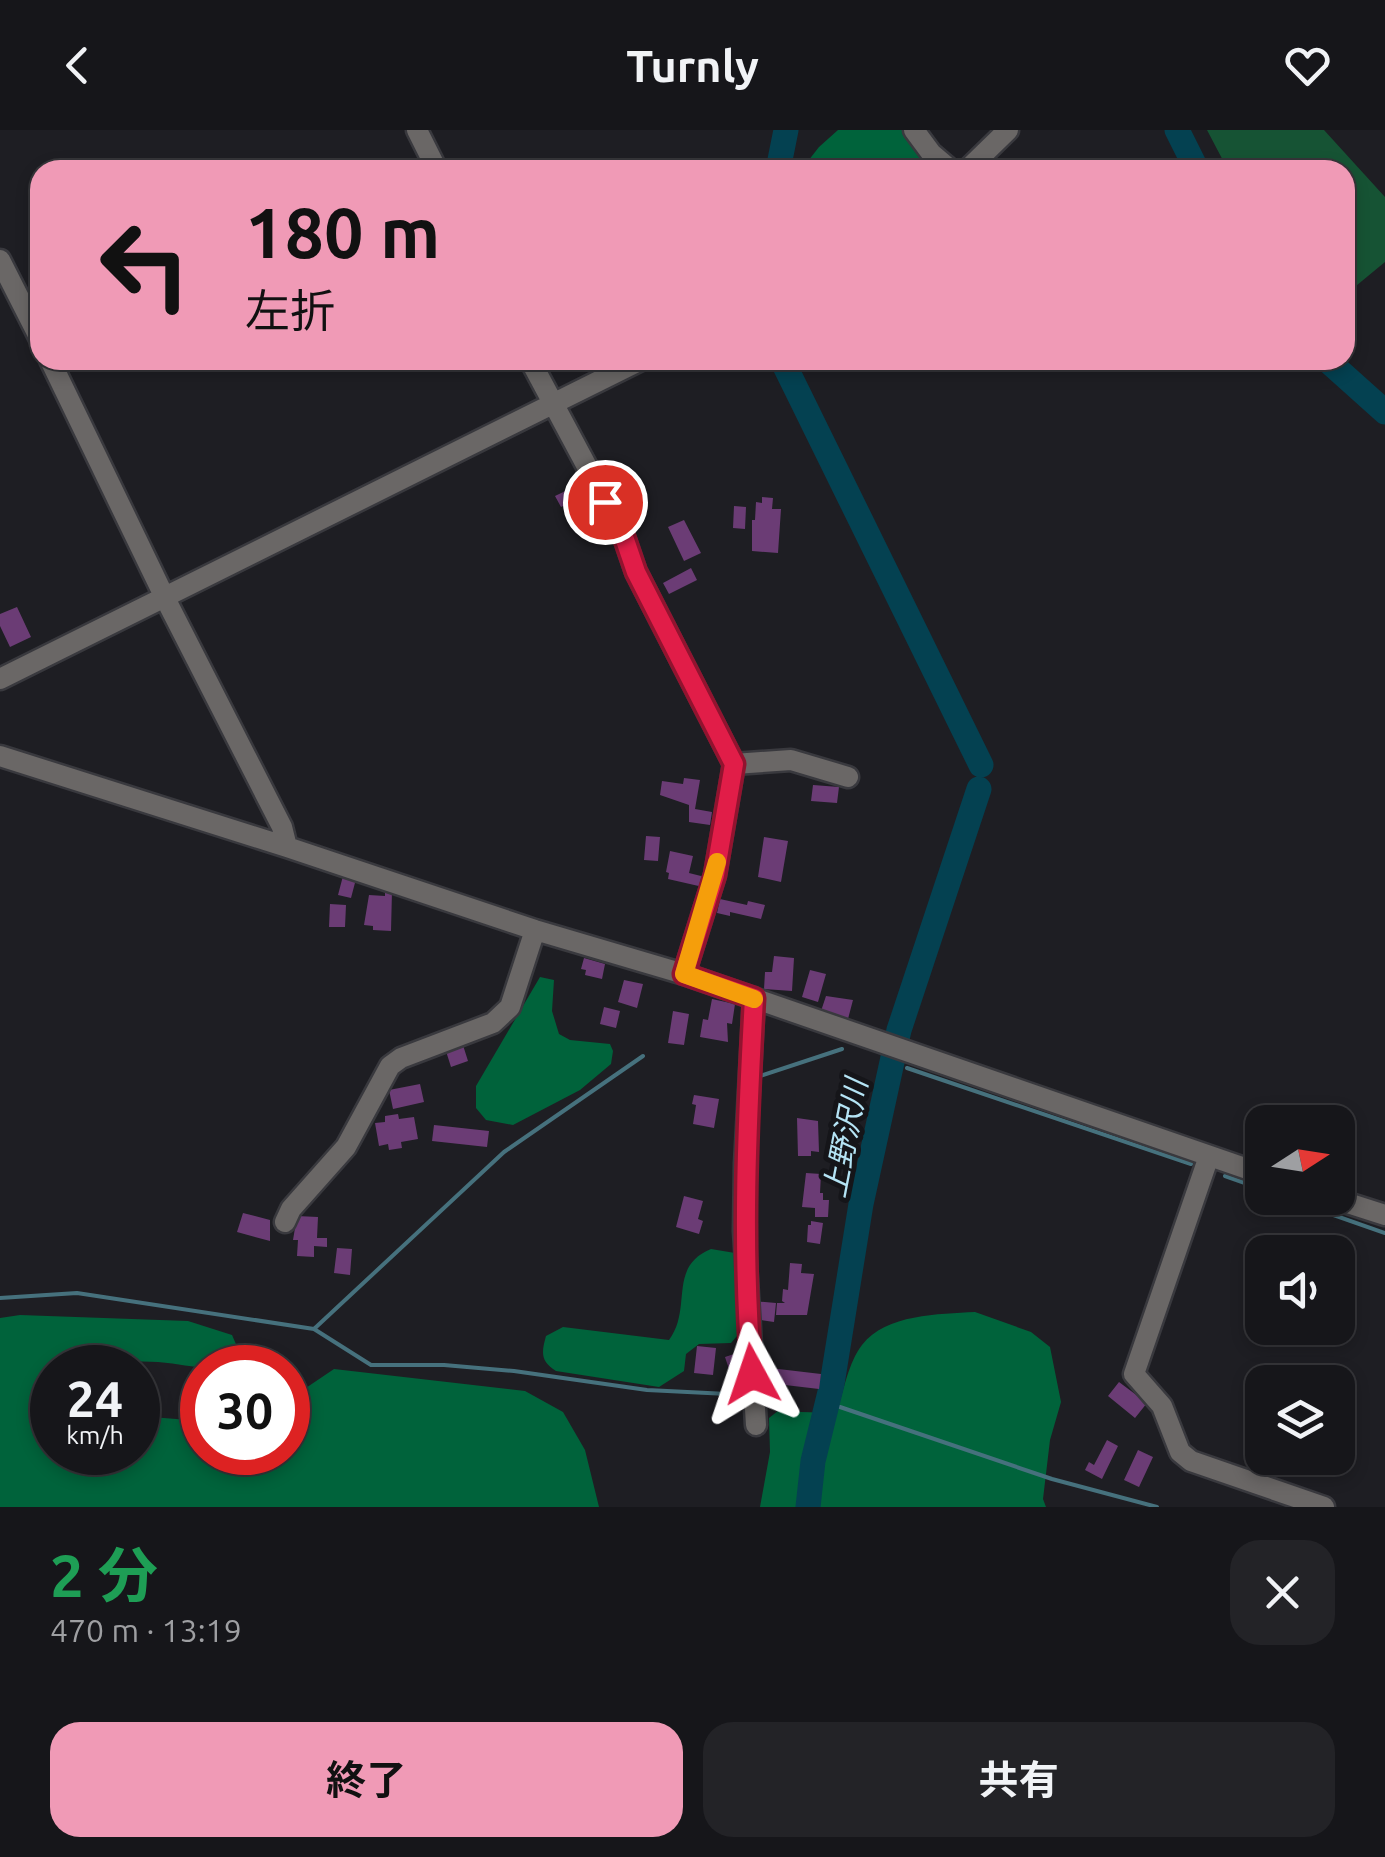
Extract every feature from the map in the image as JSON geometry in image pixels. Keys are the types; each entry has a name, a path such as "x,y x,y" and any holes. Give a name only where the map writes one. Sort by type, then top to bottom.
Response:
{"street":[{"path":"417,130 432,160"},
{"path":"914,130 939,160"},
{"path":"976,160 1008,130"},
{"path":"0,260 30,319"},
{"path":"55,370 282,827 287,847"},
{"path":"535,370 623,534 636,572 734,764 715,875 684,974"},
{"path":"0,679 621,370"},
{"path":"0,756 535,930 684,974 1245,1168"},
{"path":"734,764 791,760 848,777"},
{"path":"285,1222 291,1208 346,1147 390,1066 400,1058 504,1016 535,930"},
{"path":"754,998 744,1231 756,1425"},
{"path":"1209,1156 1134,1374 1162,1406 1180,1452 1191,1462 1324,1507"},
{"path":"1355,1205 1385,1215"}],"green space":[{"path":"838,130 910,130 927,160 809,160"},
{"path":"1207,130 1324,130 1351,160 1223,160"},
{"path":"1355,164 1385,197 1385,262 1355,287"},
{"path":"540,977 554,980 552,1011 559,1034 570,1040 610,1044 611,1064 580,1090 513,1125 486,1120 476,1108 476,1086"},
{"path":"711,1249 735,1253 740,1264 737,1336 731,1343 699,1344 686,1354 684,1371 659,1387 556,1371 547,1364 543,1352 546,1336 563,1327 669,1340 680,1315 689,1266"},
{"path":"975,1312 1031,1332 1050,1347 1061,1402 1050,1440 1043,1499 1046,1507 760,1507 770,1452 769,1418 783,1407 836,1413 857,1352 885,1327 914,1318"},
{"path":"20,1315 188,1321 232,1335 236,1345 180,1345 180,1364 160,1362 160,1345 30,1345 30,1475 160,1475 160,1418 180,1419 180,1475 310,1475 310,1385 334,1369 525,1391 563,1412 585,1450 599,1507 0,1507 0,1318"}],"building":[{"path":"582,483 587,495 561,507 555,496"},
{"path":"762,497 773,498 772,509 781,509 778,553 752,551 752,520 756,502 762,503"},
{"path":"592,501 604,531 586,540 570,517 574,508"},
{"path":"734,506 746,507 745,529 733,528"},
{"path":"684,520 701,553 684,561 668,527"},
{"path":"691,568 697,580 669,594 663,583"},
{"path":"17,607 31,637 10,647 0,626 0,614"},
{"path":"684,778 700,780 695,809 712,812 710,825 689,822 689,805 660,795 662,781 683,784"},
{"path":"813,785 839,787 837,803 811,801"},
{"path":"646,836 660,837 658,861 644,860"},
{"path":"764,837 788,841 781,882 758,877"},
{"path":"670,851 693,856 689,873 705,877 703,887 668,879"},
{"path":"343,876 356,879 351,898 338,895"},
{"path":"385,891 392,891 391,931 373,930 373,926 364,925 369,895 385,896"},
{"path":"720,899 765,905 761,919 717,913"},
{"path":"330,904 346,905 345,927 329,927"},
{"path":"774,956 794,958 792,991 764,989 765,972 772,972"},
{"path":"584,958 605,964 602,979 585,975 586,970 581,969"},
{"path":"810,970 826,974 818,1002 802,997"},
{"path":"624,980 643,984 637,1008 618,1002"},
{"path":"826,996 853,1000 848,1019 821,1011"},
{"path":"712,999 735,1004 732,1024 727,1023 728,1042 700,1037"},
{"path":"604,1007 620,1011 616,1028 600,1024"},
{"path":"673,1011 689,1014 684,1045 668,1043"},
{"path":"462,1042 468,1061 451,1067 445,1048"},
{"path":"420,1084 424,1102 393,1109 389,1090"},
{"path":"694,1095 719,1099 714,1128 693,1124"},
{"path":"398,1114 399,1119 414,1117 418,1139 401,1142 402,1148 389,1150 388,1144 379,1146 375,1123"},
{"path":"797,1118 818,1121 819,1152 811,1151 811,1156 798,1156"},
{"path":"434,1125 489,1131 487,1147 432,1141"},
{"path":"806,1173 821,1174 820,1193 823,1200 829,1200 828,1217 815,1217 815,1208 802,1207"},
{"path":"684,1196 703,1201 699,1234 676,1227"},
{"path":"243,1213 270,1220 270,1241 237,1232"},
{"path":"297,1216 318,1217 317,1238 327,1238 327,1247 314,1246 314,1257 297,1256 298,1240 293,1240"},
{"path":"811,1221 823,1223 820,1244 807,1242"},
{"path":"337,1248 352,1249 350,1275 334,1273"},
{"path":"790,1263 802,1264 801,1273 814,1274 807,1315 776,1315 777,1303 785,1303 783,1289 788,1290"},
{"path":"752,1301 776,1303 774,1322 754,1319"},
{"path":"697,1346 716,1348 713,1375 694,1373"},
{"path":"740,1352 746,1370 731,1375 725,1357"},
{"path":"770,1368 821,1374 819,1389 768,1383"},
{"path":"1119,1382 1147,1403 1135,1418 1108,1396"},
{"path":"1107,1440 1118,1446 1102,1479 1085,1470 1089,1462 1094,1465"},
{"path":"1138,1450 1153,1457 1139,1487 1124,1480"}],"waterway":[{"name":"上野沢川","path":"780,160 786,130"},
{"path":"1177,130 1192,160"},
{"name":"上野沢川","path":"787,370 981,765"},
{"path":"1338,370 1385,412"},
{"name":"上野沢川","path":"808,1507 813,1461 832,1384 861,1204 899,1030 979,789"},
{"path":"760,1076 842,1049"},
{"path":"314,1329 504,1152 643,1056"},
{"path":"907,1068 1191,1164"},
{"path":"1225,1176 1245,1183"},
{"path":"1334,1215 1385,1233"},
{"path":"0,1298 77,1293 314,1329 371,1365 444,1365 647,1390 748,1395"},
{"path":"840,1407 1052,1479 1157,1507"}],"slow traffic":[{"path":"717,862 684,974 754,999"}],"route":[{"path":"605,502 623,534 636,572 734,764 715,875 684,974 754,998 744,1164 746,1300 752,1374"}]}
